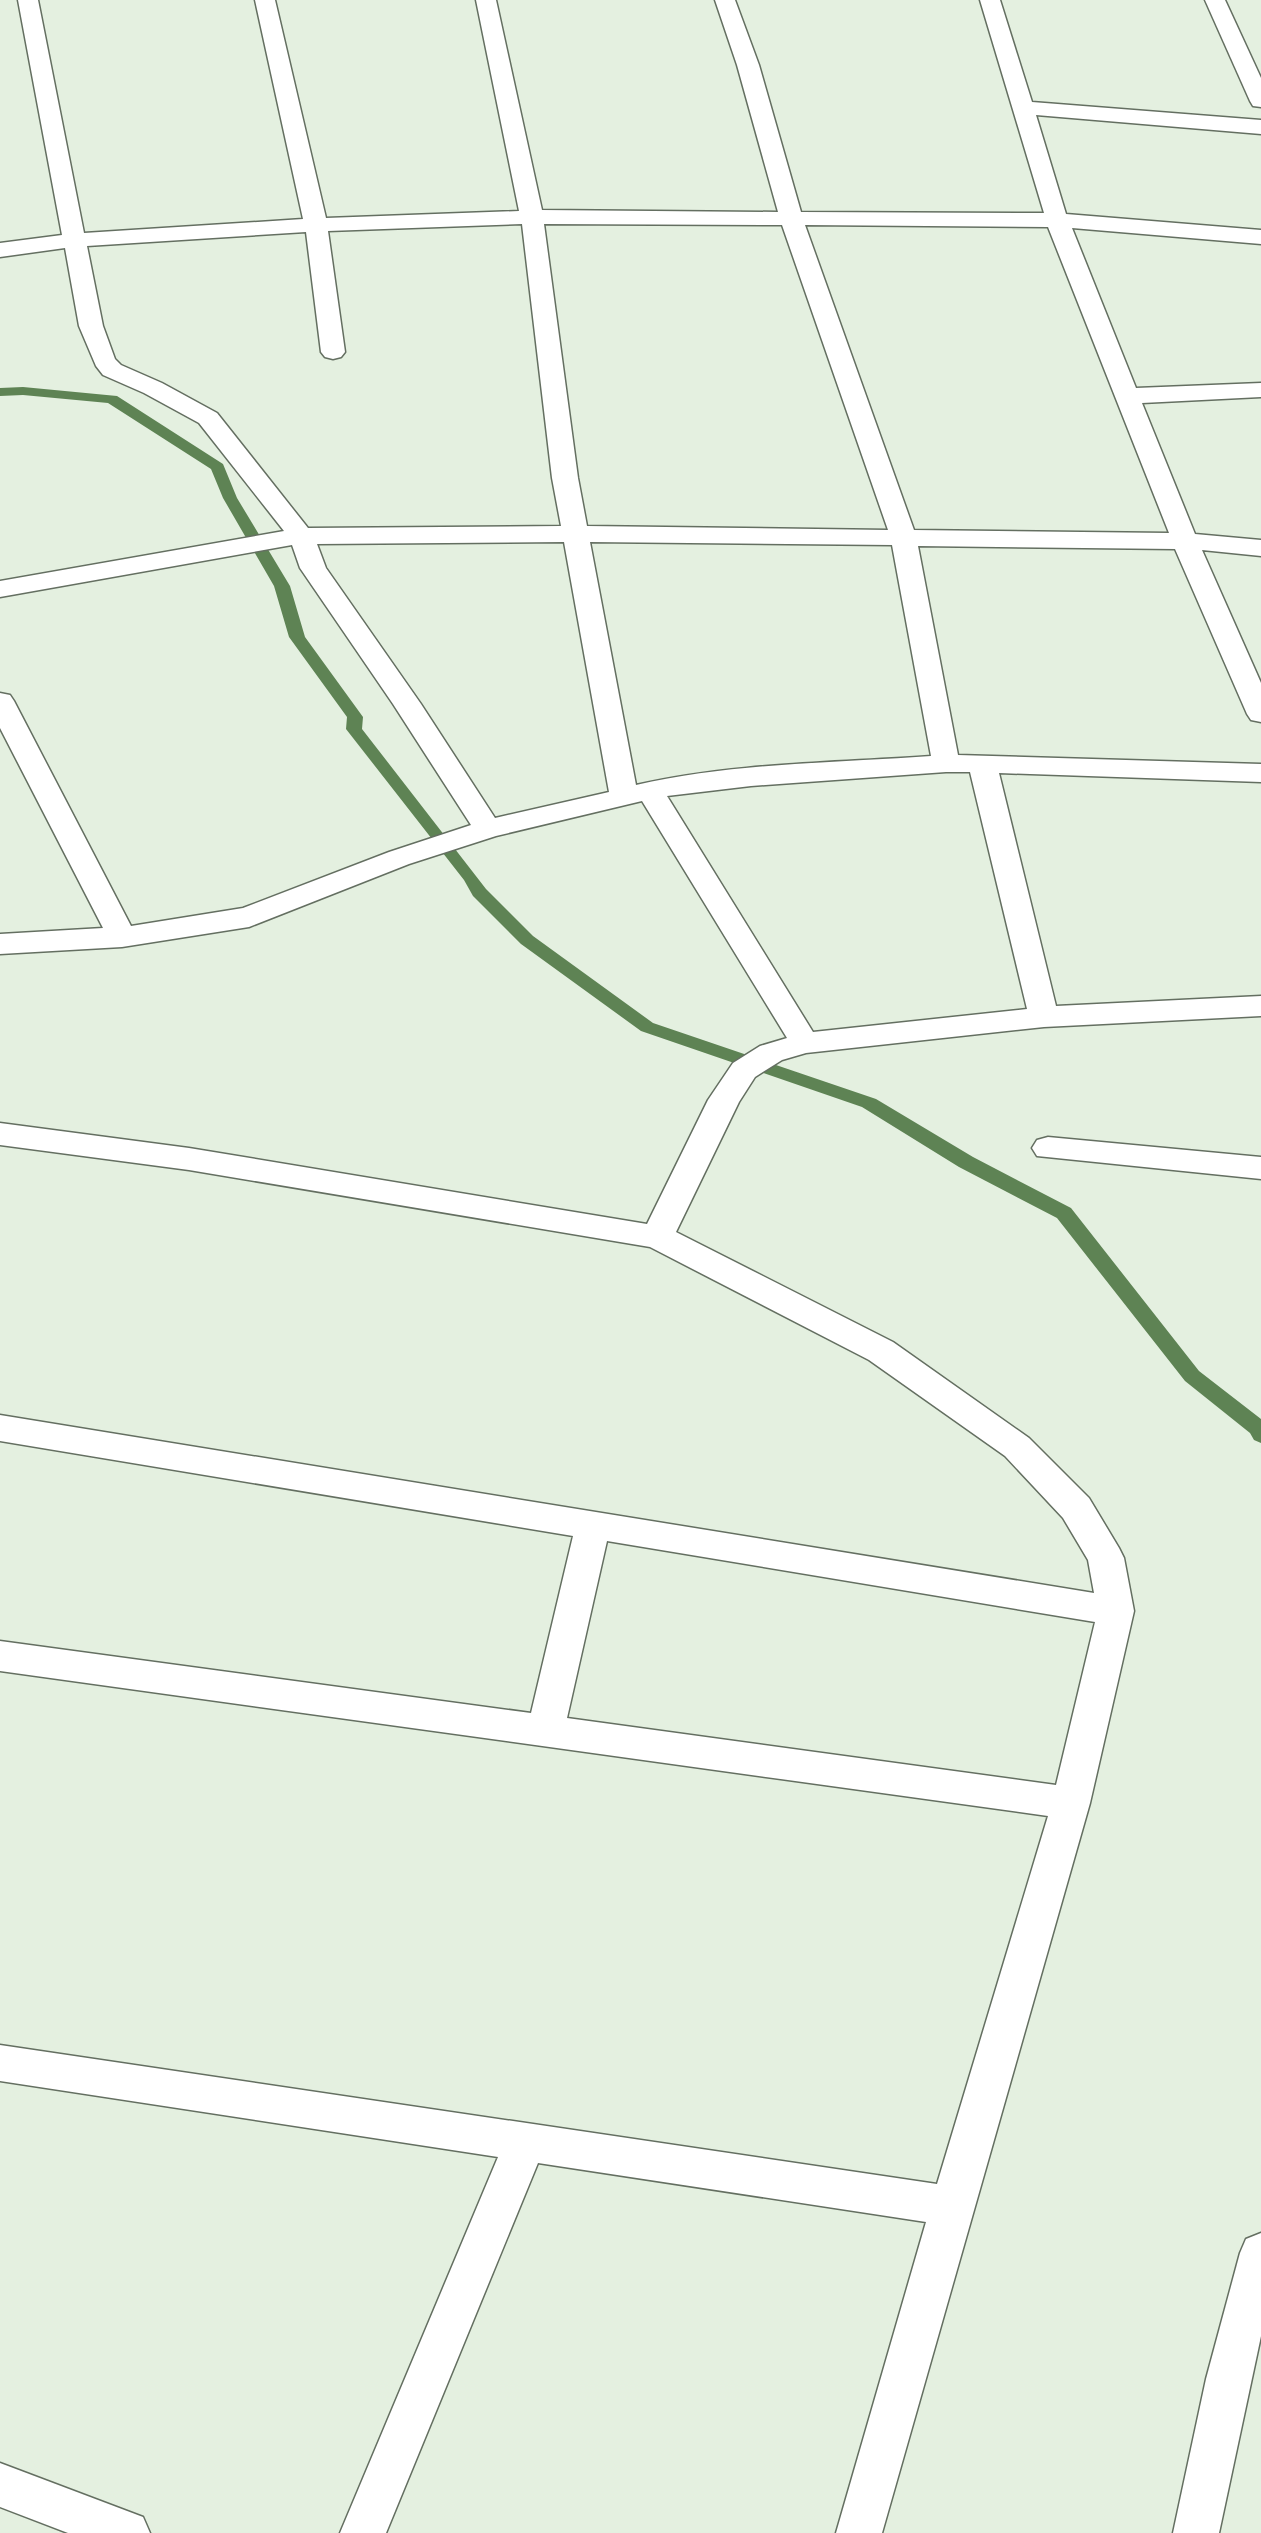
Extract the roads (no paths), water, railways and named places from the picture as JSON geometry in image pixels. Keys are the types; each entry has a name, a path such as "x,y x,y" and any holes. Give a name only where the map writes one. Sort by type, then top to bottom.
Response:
{"street":[{"path":"28,0 91,326 104,361 112,370 153,388 208,418 298,536 313,568 407,704 478,832"},
{"path":"265,0 316,225 333,352"},
{"path":"486,0 532,217 566,477 637,794 805,1043"},
{"path":"725,0 748,65 792,220 904,539 946,763"},
{"path":"990,0 1057,220 1185,541 1261,714"},
{"path":"1215,0 1261,101"},
{"path":"1023,108 1261,127"},
{"path":"0,250 74,240 316,225 532,217 1057,220 1261,237"},
{"path":"1127,396 1261,390"},
{"path":"0,589 298,536 577,534 1185,541 1261,548"},
{"path":"0,701 122,937"},
{"path":"0,944 122,937 249,916 399,858 478,832 637,794 751,777 946,763 1261,773"},
{"path":"982,763 1006,856 1018,921 1044,1017"},
{"path":"657,1237 724,1100 744,1070 771,1053 805,1043 1044,1017 1261,1006"},
{"path":"0,1134 189,1159 657,1237 881,1351 1017,1447 1076,1508 1106,1558 1116,1611 1071,1803 952,2206 859,2533"},
{"path":"1048,1148 1261,1168"},
{"path":"0,1428 1116,1611"},
{"path":"546,1729 593,1525"},
{"path":"0,1656 546,1729 1071,1803"},
{"path":"0,2063 952,2206"},
{"path":"363,2533 525,2143"},
{"path":"1196,2533 1227,2379 1261,2253"},
{"path":"0,2485 127,2533"}],"waterway":[{"path":"0,392 23,391 112,399 218,467 230,498 282,586 297,637 355,717 354,729 471,878 479,892 527,940 647,1027 869,1103 966,1162 1064,1213 1192,1376 1259,1429 1261,1435"}]}
